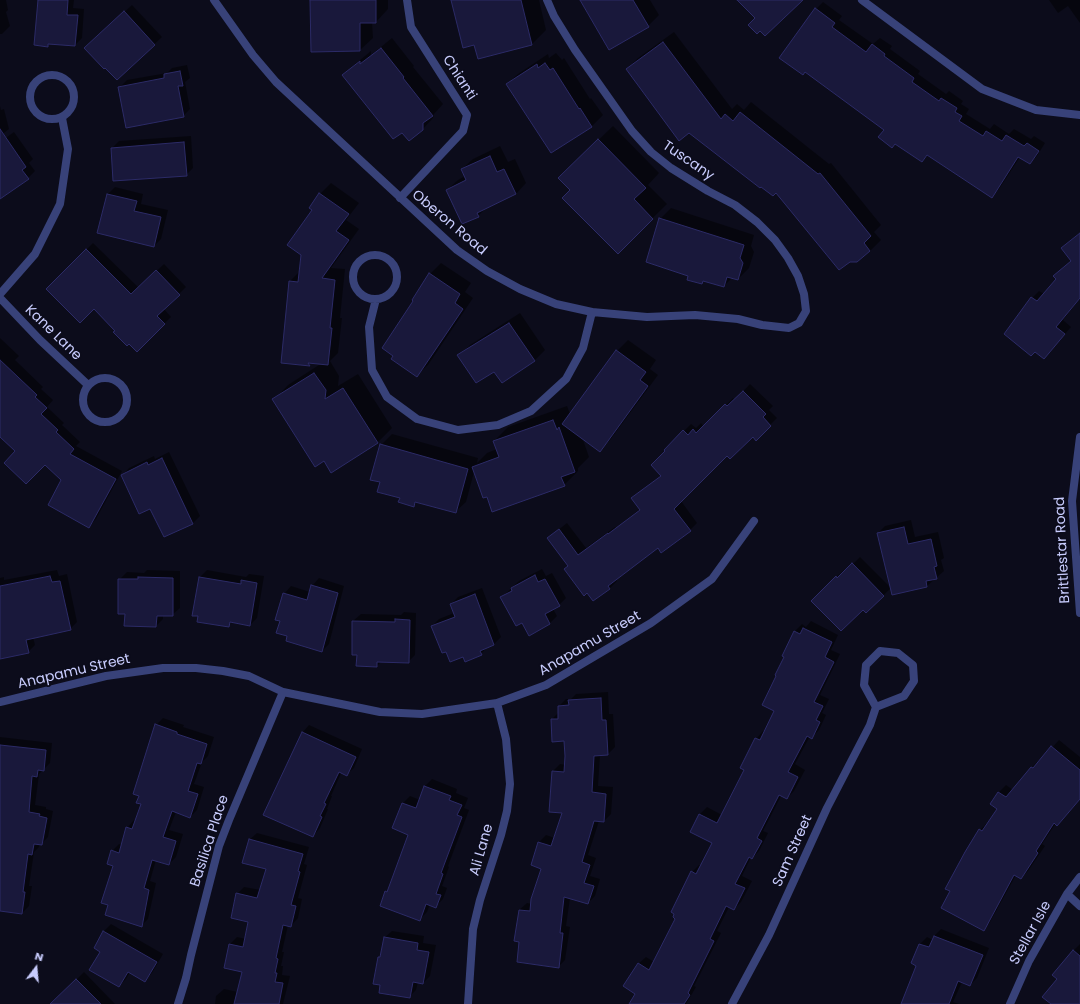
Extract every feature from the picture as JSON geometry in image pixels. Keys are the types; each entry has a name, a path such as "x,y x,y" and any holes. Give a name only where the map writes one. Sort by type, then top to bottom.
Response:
{"street":[{"name":"Oberon Road","path":"214,0 252,55 276,82 457,250 487,271 520,290 556,304 592,312 647,317 695,315 738,319 762,325 789,328 799,323 806,310"},
{"name":"Chianti","path":"400,198 463,131 467,115 411,28 407,0"},
{"name":"Tuscany","path":"547,0 554,16 575,50 632,131 651,152 671,168 735,206 757,222 776,240 798,276 804,294 806,310"},
{"path":"862,0 982,89 1036,110 1080,115"},
{"path":"52,75 61,77 68,81 73,88 75,97 73,105 69,113 62,118 53,120 44,118 37,114 32,106 30,98 32,89 36,82 43,77 52,75"},
{"path":"0,294 35,254 60,204 68,149 62,118"},
{"path":"375,254 391,260 396,268 398,276 396,285 392,292 384,297 376,299 367,297 360,293 355,286 353,277 354,269 359,261 366,256 375,254"},
{"name":"Kane Lane","path":"0,298 40,340 88,385"},
{"path":"376,299 369,326 372,370 387,397 417,418 458,430 498,425 531,411 566,379 584,348 592,312"},
{"path":"104,378 113,379 120,384 125,391 127,400 126,408 121,415 114,420 105,422 97,421 89,416 84,409 82,400 88,385 96,380 104,378"},
{"name":"Brittlestar Road","path":"1080,437 1072,501 1080,613"},
{"name":"Anapamu Street","path":"0,702 106,676 164,668 196,668 249,676 283,692 380,712 422,714 497,703 546,686 651,623 712,579 754,522"},
{"path":"880,651 898,653 913,665 914,682 904,696 876,707 864,684 866,665 880,651"},
{"name":"Basilica Place","path":"178,1004 186,978 219,846 228,820 283,692"},
{"name":"Ali Lane","path":"468,1004 474,929 480,900 506,811 510,784 506,738 497,703"},
{"name":"Sam Street","path":"732,1004 769,936 827,808 870,726 876,707"},
{"name":"Stellar Isle","path":"1010,1004 1029,961 1068,894 1080,877"},
{"path":"1068,894 1080,906"}],"building":[{"path":"38,0 68,0 67,15 78,15 75,46 48,44 48,47 34,45"},
{"path":"310,0 376,0 376,23 360,23 360,51 311,52"},
{"path":"451,0 521,0 532,45 478,59 474,45 463,48"},
{"path":"580,0 633,0 649,27 609,50"},
{"path":"737,0 803,0 765,36 760,31 757,34 748,25 755,18"},
{"path":"815,8 835,23 832,27 866,52 872,44 885,54 884,56 914,78 912,82 939,101 941,98 957,108 955,112 962,116 959,121 983,136 986,131 1002,141 1006,135 1024,146 1027,143 1039,151 1030,164 1018,157 992,198 927,155 922,162 895,144 892,148 878,137 884,130 805,72 803,75 779,58"},
{"path":"124,11 155,45 117,80 84,48"},
{"path":"663,42 721,119 725,114 733,121 740,112 818,174 820,173 871,236 864,243 870,251 857,262 850,262 839,270 776,193 773,196 761,187 760,188 689,133 679,141 626,69"},
{"path":"381,48 433,116 423,123 423,130 409,141 402,133 393,139 342,75 360,61 360,64"},
{"path":"545,63 550,70 553,68 592,127 551,153 506,84 537,64 538,68"},
{"path":"180,71 183,86 178,86 184,117 126,128 118,87 164,78 164,74"},
{"path":"0,129 26,167 22,170 29,179 0,199"},
{"path":"598,139 646,188 634,199 653,219 618,254 562,198 570,190 558,178"},
{"path":"184,142 187,176 113,181 111,148"},
{"path":"490,156 497,172 504,169 516,194 477,213 479,217 462,224 446,190 466,180 461,169"},
{"path":"319,193 349,214 336,231 349,240 322,278 335,280 328,365 308,363 310,366 281,363 289,281 298,282 301,255 287,245 312,210 309,208"},
{"path":"107,194 137,201 134,211 161,217 154,247 97,233"},
{"path":"659,218 744,245 740,258 743,263 738,280 727,277 724,287 703,281 702,284 687,280 688,276 646,262"},
{"path":"1080,233 1080,298 1056,327 1065,334 1044,359 1035,352 1031,356 1004,334 1031,297 1037,301 1056,279 1053,276 1071,261 1061,248"},
{"path":"86,249 131,294 156,270 180,295 157,316 165,324 137,352 129,344 127,346 113,332 115,331 94,309 80,323 46,289"},
{"path":"429,273 460,294 455,303 463,309 417,377 391,359 393,356 382,348 413,301 412,300"},
{"path":"509,323 535,361 502,383 494,372 476,383 457,355"},
{"path":"616,350 646,372 640,380 648,386 600,452 562,424"},
{"path":"0,360 37,395 35,397 47,408 41,414 58,430 56,432 74,449 70,454 116,479 89,528 48,505 61,480 45,465 26,484 4,463 15,451 0,437"},
{"path":"314,373 326,390 325,399 343,388 378,443 331,473 324,461 315,467 272,399"},
{"path":"743,391 766,414 763,417 771,426 756,441 753,437 730,459 727,456 674,509 691,531 661,553 658,548 608,586 610,589 593,601 587,593 584,596 564,569 568,566 547,538 559,529 578,555 640,510 631,498 661,476 651,465 683,430 688,435 693,429 696,433 725,404 727,406"},
{"path":"553,420 557,430 559,427 575,472 561,477 565,486 492,512 487,497 483,498 472,467 499,457 493,441"},
{"path":"380,444 468,469 456,513 415,502 414,507 398,502 400,498 377,492 380,482 370,480"},
{"path":"162,458 193,524 164,537 150,509 139,514 121,475 147,462 148,465"},
{"path":"904,527 908,544 931,539 937,566 934,567 937,579 926,581 927,587 892,595 877,533"},
{"path":"852,563 884,596 866,613 863,610 841,631 811,601 836,576 837,578"},
{"path":"535,575 538,582 545,579 560,606 545,614 550,624 529,636 522,623 516,626 500,597 512,591 511,588"},
{"path":"50,576 52,582 60,581 71,630 26,640 29,653 0,659 0,586"},
{"path":"138,577 173,578 173,616 157,616 156,627 124,626 125,614 118,614 118,579 138,579"},
{"path":"199,577 241,584 241,580 257,583 250,626 230,622 229,627 197,622 198,616 192,616"},
{"path":"311,585 338,593 322,652 286,641 287,636 276,633 280,621 275,620 283,593 307,600"},
{"path":"475,594 494,645 480,651 482,655 465,662 463,657 450,662 446,652 442,653 431,626 455,617 450,604"},
{"path":"395,619 410,620 409,663 377,662 377,667 356,666 357,655 352,655 352,621 395,622"},
{"path":"803,628 832,642 825,657 834,662 814,702 823,706 816,720 820,722 812,739 807,736 788,772 798,777 787,799 779,795 757,838 762,841 752,859 749,857 735,884 745,888 734,910 726,906 710,939 714,941 688,993 690,995 684,1004 629,1004 635,994 623,986 638,963 649,970 675,919 673,917 674,914 671,912 691,871 696,874 712,843 690,832 699,814 717,823 744,770 740,768 755,738 760,740 774,711 762,705 784,657 782,656 794,631 800,634"},
{"path":"601,698 602,720 606,720 608,755 594,756 592,792 606,794 604,822 594,821 582,862 590,865 584,883 594,886 588,904 564,897 560,933 563,933 559,968 517,962 519,942 514,941 519,910 530,911 531,899 541,869 531,865 538,842 551,846 562,813 549,812 552,771 564,772 565,756 564,741 552,742 551,719 558,719 558,706 569,705 568,700"},
{"path":"155,724 177,732 177,734 207,744 201,764 197,763 188,791 198,794 190,818 172,811 163,837 176,841 169,865 152,860 144,888 149,890 142,927 105,915 108,905 101,903 113,866 107,864 111,850 119,853 126,827 132,829 141,804 136,803 139,796 133,794"},
{"path":"302,732 356,757 347,776 339,772 324,803 326,804 320,816 322,817 313,837 263,815"},
{"path":"0,745 46,750 44,771 38,770 37,777 32,776 29,812 40,814 39,816 47,818 42,845 34,844 32,855 28,854 22,914 0,911"},
{"path":"1051,746 1080,770 1080,799 1057,826 1054,823 1036,851 1038,853 1021,879 1014,875 984,931 941,908 950,891 945,889 979,829 982,831 997,809 990,804 998,792 1006,797"},
{"path":"424,786 451,796 449,800 462,805 457,815 462,817 441,873 443,874 436,894 441,895 436,908 426,904 420,921 380,906 385,891 387,892 408,835 392,828 402,803 416,808"},
{"path":"249,839 303,854 298,871 300,872 291,905 296,906 291,927 283,925 276,958 278,959 275,982 283,983 279,1004 234,1004 242,972 224,968 229,944 243,947 248,922 231,918 236,893 257,898 266,869 242,863"},
{"path":"103,931 157,962 145,982 128,972 119,987 89,970 100,952 94,948"},
{"path":"934,936 983,955 970,986 958,981 949,1004 901,1004 916,966 911,963 919,944 929,947"},
{"path":"384,937 418,943 417,950 429,952 423,984 413,982 410,998 379,993 380,985 373,984 378,957 380,957"},
{"path":"1073,950 1080,956 1080,1004 1051,1004 1042,997 1057,979 1052,975"},
{"path":"76,979 101,1004 50,1004"}]}
